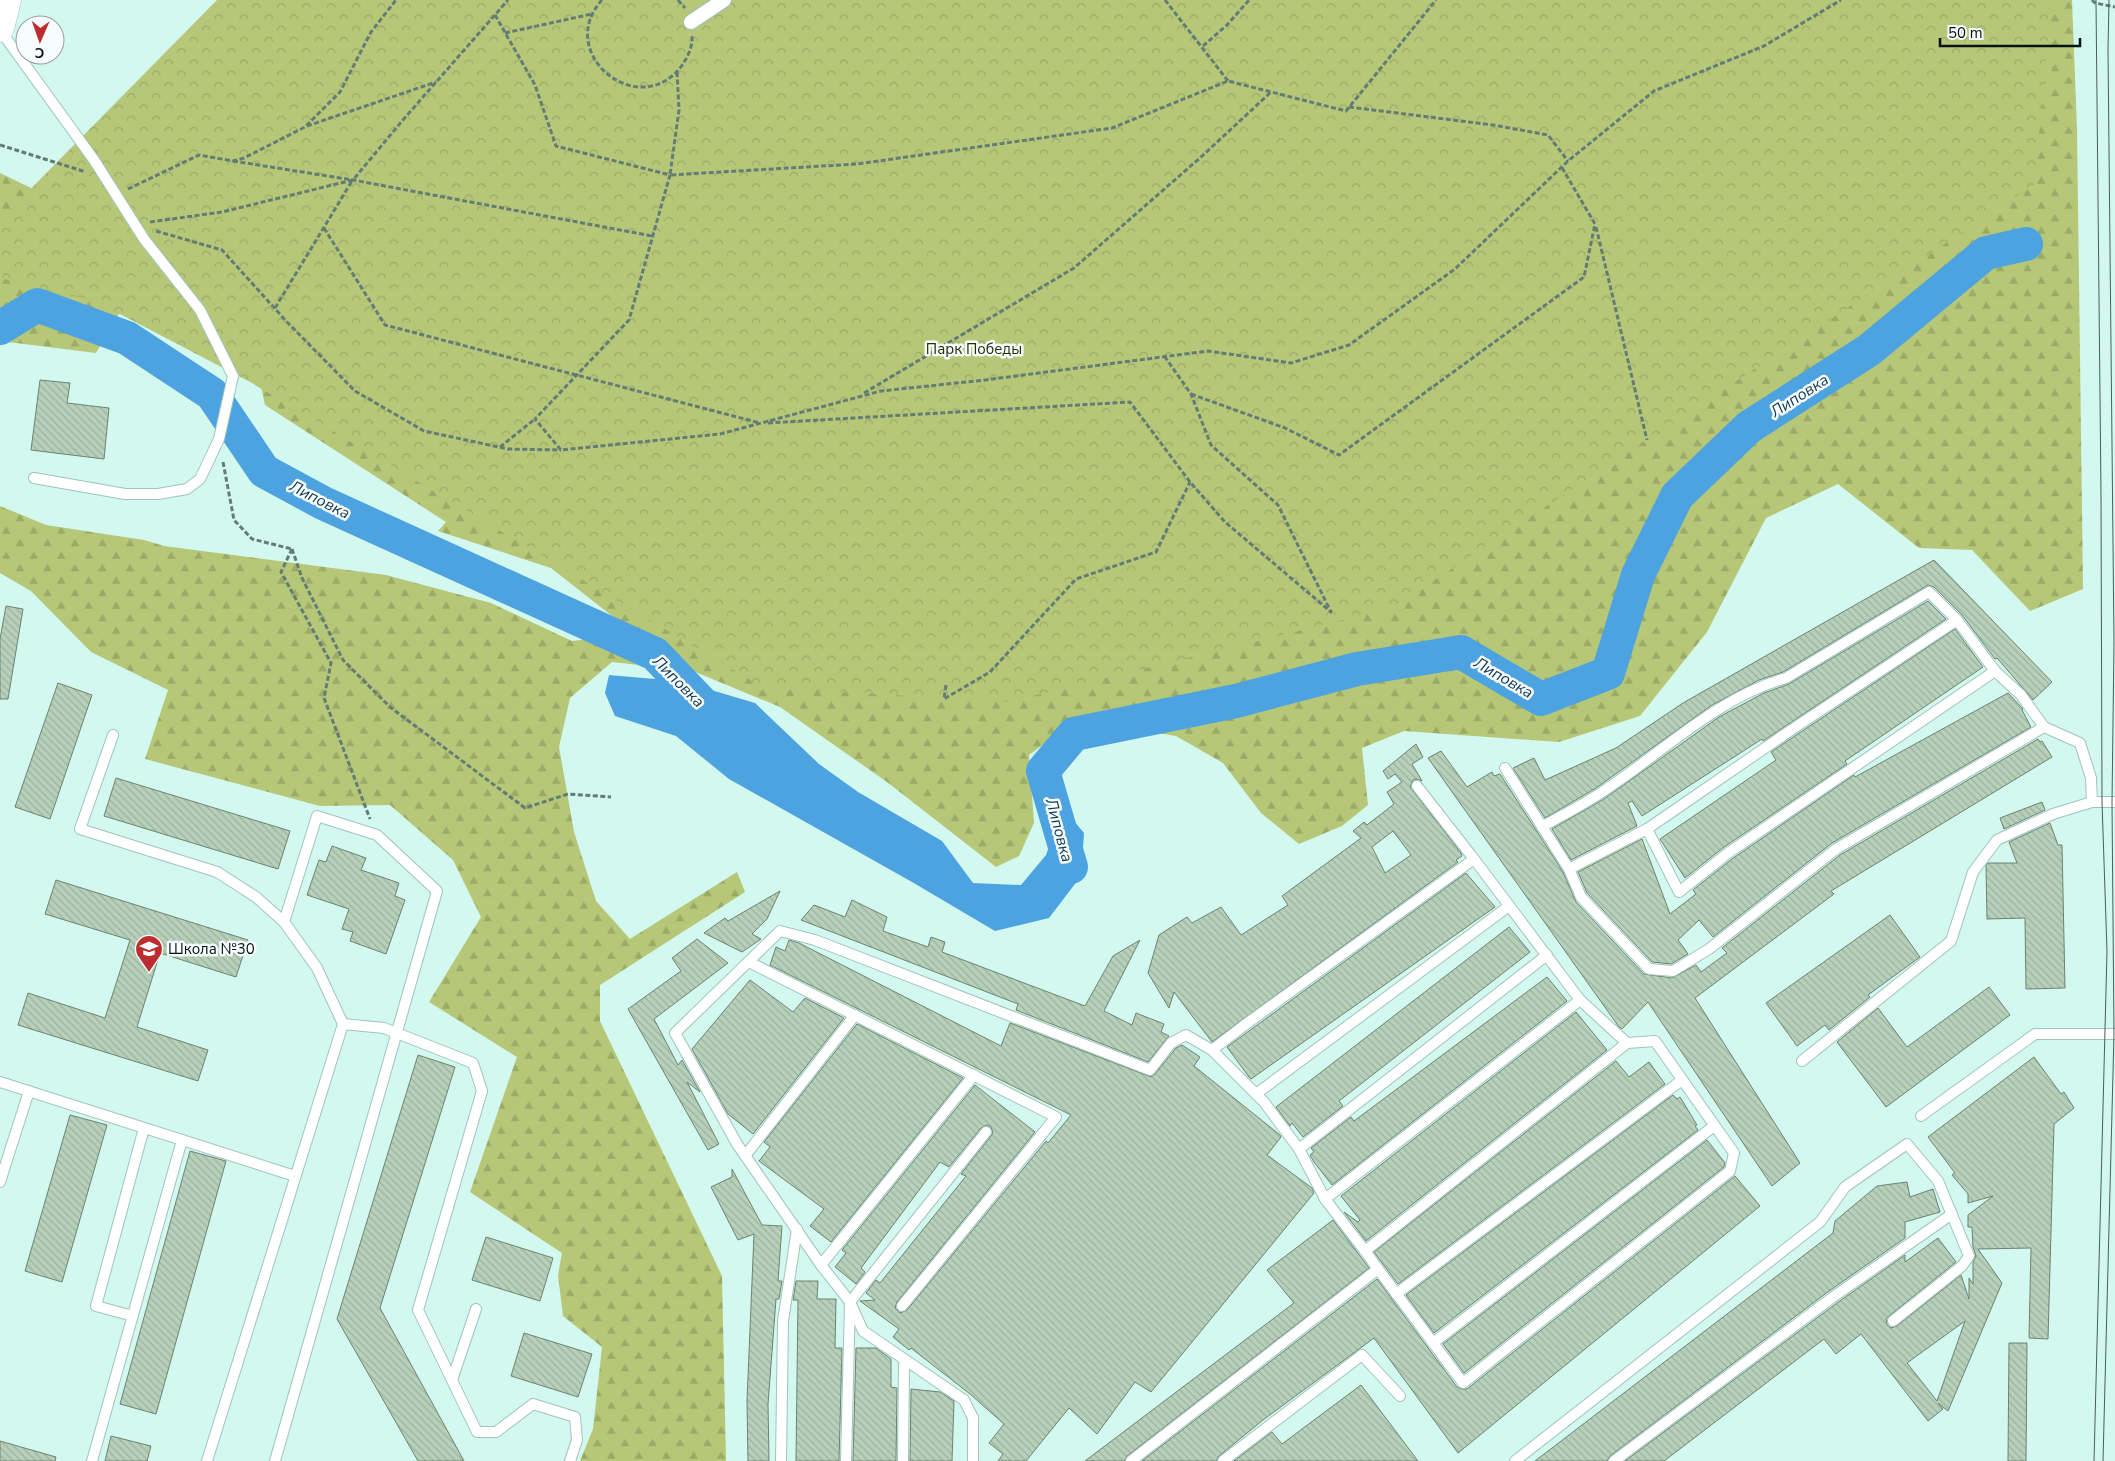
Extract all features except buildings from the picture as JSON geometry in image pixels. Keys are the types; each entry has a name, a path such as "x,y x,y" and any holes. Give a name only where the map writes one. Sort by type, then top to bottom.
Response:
{"main road":[{"path":"0,29 7,0"}],"street":[{"path":"691,22 724,0"}],"lane":[{"path":"0,29 106,179 135,224 200,310 233,376 219,438 200,479 187,489 158,494 125,494 34,478"},
{"path":"1542,827 1607,789 1698,722 1761,685 1786,678 1929,592 1957,620 1995,671 2021,695 2044,728 2080,743 2091,778 2092,802"},
{"path":"1569,869 1648,828 1957,620"},
{"path":"1648,828 1679,892 1728,853 1995,671"},
{"path":"1506,768 1569,869 1581,897 1649,969 1673,971 1709,949 1836,848 2044,728"},
{"path":"113,735 80,829 217,872 256,897 284,922 318,968 343,1024 207,1461"},
{"path":"1417,786 1474,858 1580,1000 1628,1044"},
{"path":"1802,1061 1951,941 1973,872 1997,840 2052,814 2092,802 2115,802"},
{"path":"275,1461 437,891 377,835 316,816 284,922"},
{"path":"1212,1050 1474,858"},
{"path":"1256,1094 1509,906"},
{"path":"973,1461 973,1418 964,1400 862,1331 850,1302 821,1265 745,1156 675,1034 780,931 815,940 1150,1070 1171,1043 1186,1035 1212,1050 1264,1102 1299,1149 1325,1199 1366,1251 1463,1383 1730,1171 1734,1153 1655,1041 1628,1044 1366,1251"},
{"path":"1299,1149 1547,955"},
{"path":"749,962 1056,1117 902,1306"},
{"path":"1325,1199 1580,1000"},
{"path":"745,1156 855,1015"},
{"path":"343,1024 384,1028 473,1063 482,1091 418,1310 477,1432 496,1432 533,1404 574,1417 577,1440 570,1461"},
{"path":"1921,1116 2035,1034 2115,1034"},
{"path":"821,1265 974,1075"},
{"path":"1396,1294 1682,1080"},
{"path":"0,1082 296,1176"},
{"path":"0,1182 29,1091"},
{"path":"1433,1343 1714,1126"},
{"path":"133,1316 96,1306 144,1128"},
{"path":"846,1461 850,1302 986,1132"},
{"path":"92,1461 182,1140"},
{"path":"1515,1461 1820,1222 1844,1187 1907,1144 1938,1181 1969,1256 1962,1266 1893,1321"},
{"path":"1614,1461 1833,1297 1952,1214"},
{"path":"781,1461 783,1321 797,1229"},
{"path":"1131,1461 1378,1269"},
{"path":"452,1380 476,1309"},
{"path":"1223,1461 1362,1355 1400,1396"},
{"path":"903,1461 904,1366"}],"path":[{"path":"305,127 340,92 371,32 396,0"},
{"path":"274,308 353,180 508,0"},
{"path":"500,447 535,419 629,320 670,175 679,110 678,72 664,82 648,87 630,86 615,80 601,70 592,56 588,39 590,22 602,0"},
{"path":"1165,0 1203,46 1228,81"},
{"path":"1203,46 1227,25 1249,0"},
{"path":"495,15 535,85 556,146 670,175 857,164 1112,128 1228,81 1346,111 1436,0"},
{"path":"135,224 222,250 274,308 355,391 424,431 508,449 561,450 720,434 881,390 1208,351 1291,363 1349,345 1455,269 1562,166 1654,91 1764,46 1841,0"},
{"path":"2092,0 2095,3 2115,8"},
{"path":"505,33 593,14"},
{"path":"233,161 244,158 305,127 437,82"},
{"path":"859,396 1074,268 1202,157 1271,92"},
{"path":"1349,107 1548,134 1568,161"},
{"path":"0,145 106,179"},
{"path":"116,195 199,155 353,180 652,236"},
{"path":"1562,166 1595,224 1647,440"},
{"path":"135,224 222,212 353,180"},
{"path":"1190,394 1285,428 1339,455 1584,277 1595,224"},
{"path":"324,228 385,325 762,423 1130,402 1190,482 1225,522 1331,612 1278,505 1211,445 1190,394 1165,357"},
{"path":"535,419 561,450"},
{"path":"219,438 234,520 252,539 292,549"},
{"path":"946,685 944,699 990,672 1076,579 1156,552 1190,482"},
{"path":"292,549 302,578 343,660 390,707 525,808 568,794 610,797"},
{"path":"292,549 281,572 331,663 324,698 377,835"}],"green space":[{"name":"Парк Победы","path":"217,0 2052,0 2034,185 1392,608 1008,702 762,687 252,383 93,300 0,278 0,220"},
{"name":"Парк Победы","path":"749,0 2072,0 2077,129 2083,589 2030,611 1972,550 1919,548 1838,484 1766,518 1707,632 1640,716 1559,742 1404,731 1362,748 1368,805 1342,826 1299,844 1261,813 1223,763 1176,736 1077,719 1029,755 1034,823 1019,856 996,867 887,782 780,707 693,671 612,662 570,698 559,747 574,832 596,901 630,939 737,872 745,892 600,985 600,1021 722,1276 726,1461 580,1461 593,1429 602,1347 563,1316 558,1275 562,1253 470,1192 517,1057 429,1002 481,917 453,860 390,805 320,806 145,759 168,690 91,652 31,591 0,573 0,506 46,525 144,540 164,546 386,575 491,603 572,641 635,634 551,568 438,531 446,522 265,405 254,354"},
{"path":"0,173 83,213 129,297 96,353 0,341"}],"water":[{"path":"609,675 694,685 755,703 819,764 858,792 942,841 973,883 1021,885 1046,855 1063,808 1084,833 1081,876 1049,918 995,931 729,779 676,736 615,716 605,693"}],"waterway":[{"name":"Липовка","path":"1071,867 1043,771 1074,734 1236,701 1357,669 1461,652 1541,699 1608,673 1638,575 1677,496 1749,427 1869,350 1986,253 2026,244"},
{"name":"Липовка","path":"0,328 37,305 127,338 212,394 264,471 323,503 655,654 715,717"}],"tram line":[{"path":"2094,1461 2107,951 2102,802 2096,0"},
{"path":"2103,1461 2114,1034 2112,803 2114,642 2109,0"}],"place":[{"name":"Школа №30","path":"149,973"}]}
